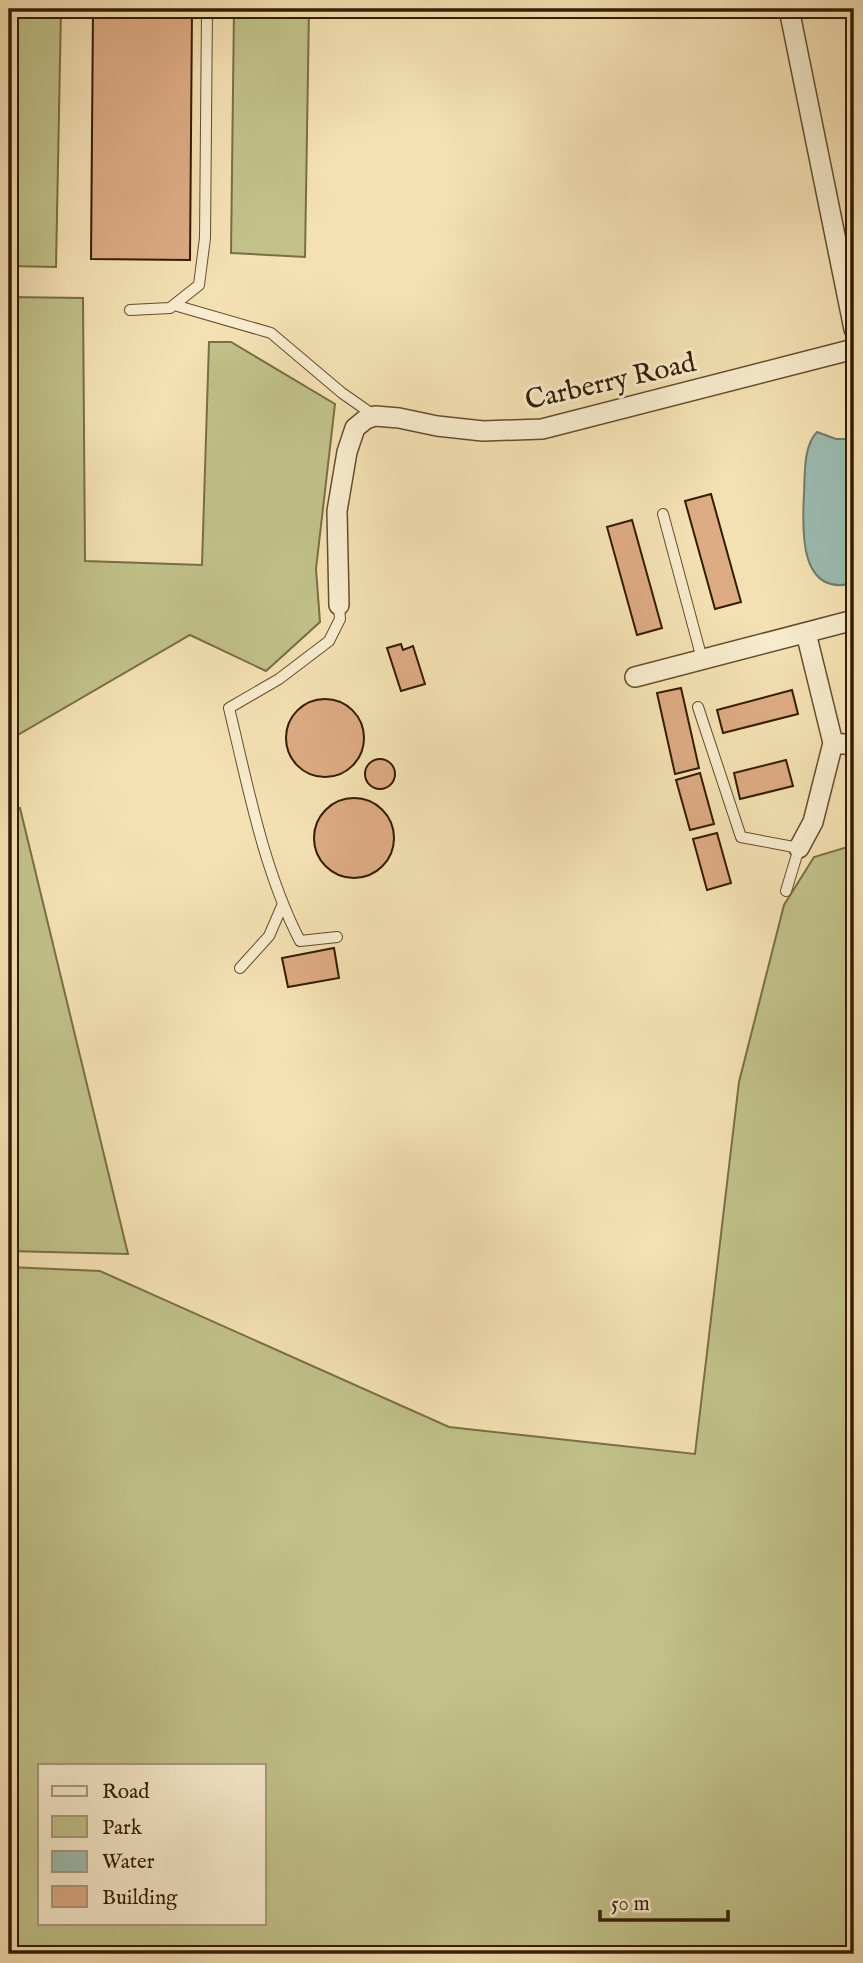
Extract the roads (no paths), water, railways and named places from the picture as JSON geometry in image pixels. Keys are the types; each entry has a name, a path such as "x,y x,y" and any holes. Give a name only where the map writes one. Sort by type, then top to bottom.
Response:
{"street":[{"path":"789,9 854,329"},
{"name":"Carberry Road","path":"375,416 484,431 541,429 854,349"},
{"path":"339,605 337,511 347,452 355,428 375,416"},
{"path":"635,677 854,620"},
{"path":"799,848 813,822 833,743 806,633"},
{"path":"833,743 854,745"}],"lane":[{"path":"130,310 170,308 199,285 205,238 207,9"},
{"path":"174,305 271,333 342,394 375,416"},
{"path":"663,514 702,659"},
{"path":"337,937 300,941 282,906 229,708 279,680 329,641 340,619 339,605"},
{"path":"698,707 741,837 799,848 786,891"},
{"path":"240,968 269,936 282,906"}],"water":[{"path":"854,420 854,583 836,585 823,580 813,571 804,542 806,461 809,445 817,432 836,439 846,439 852,432"}]}
